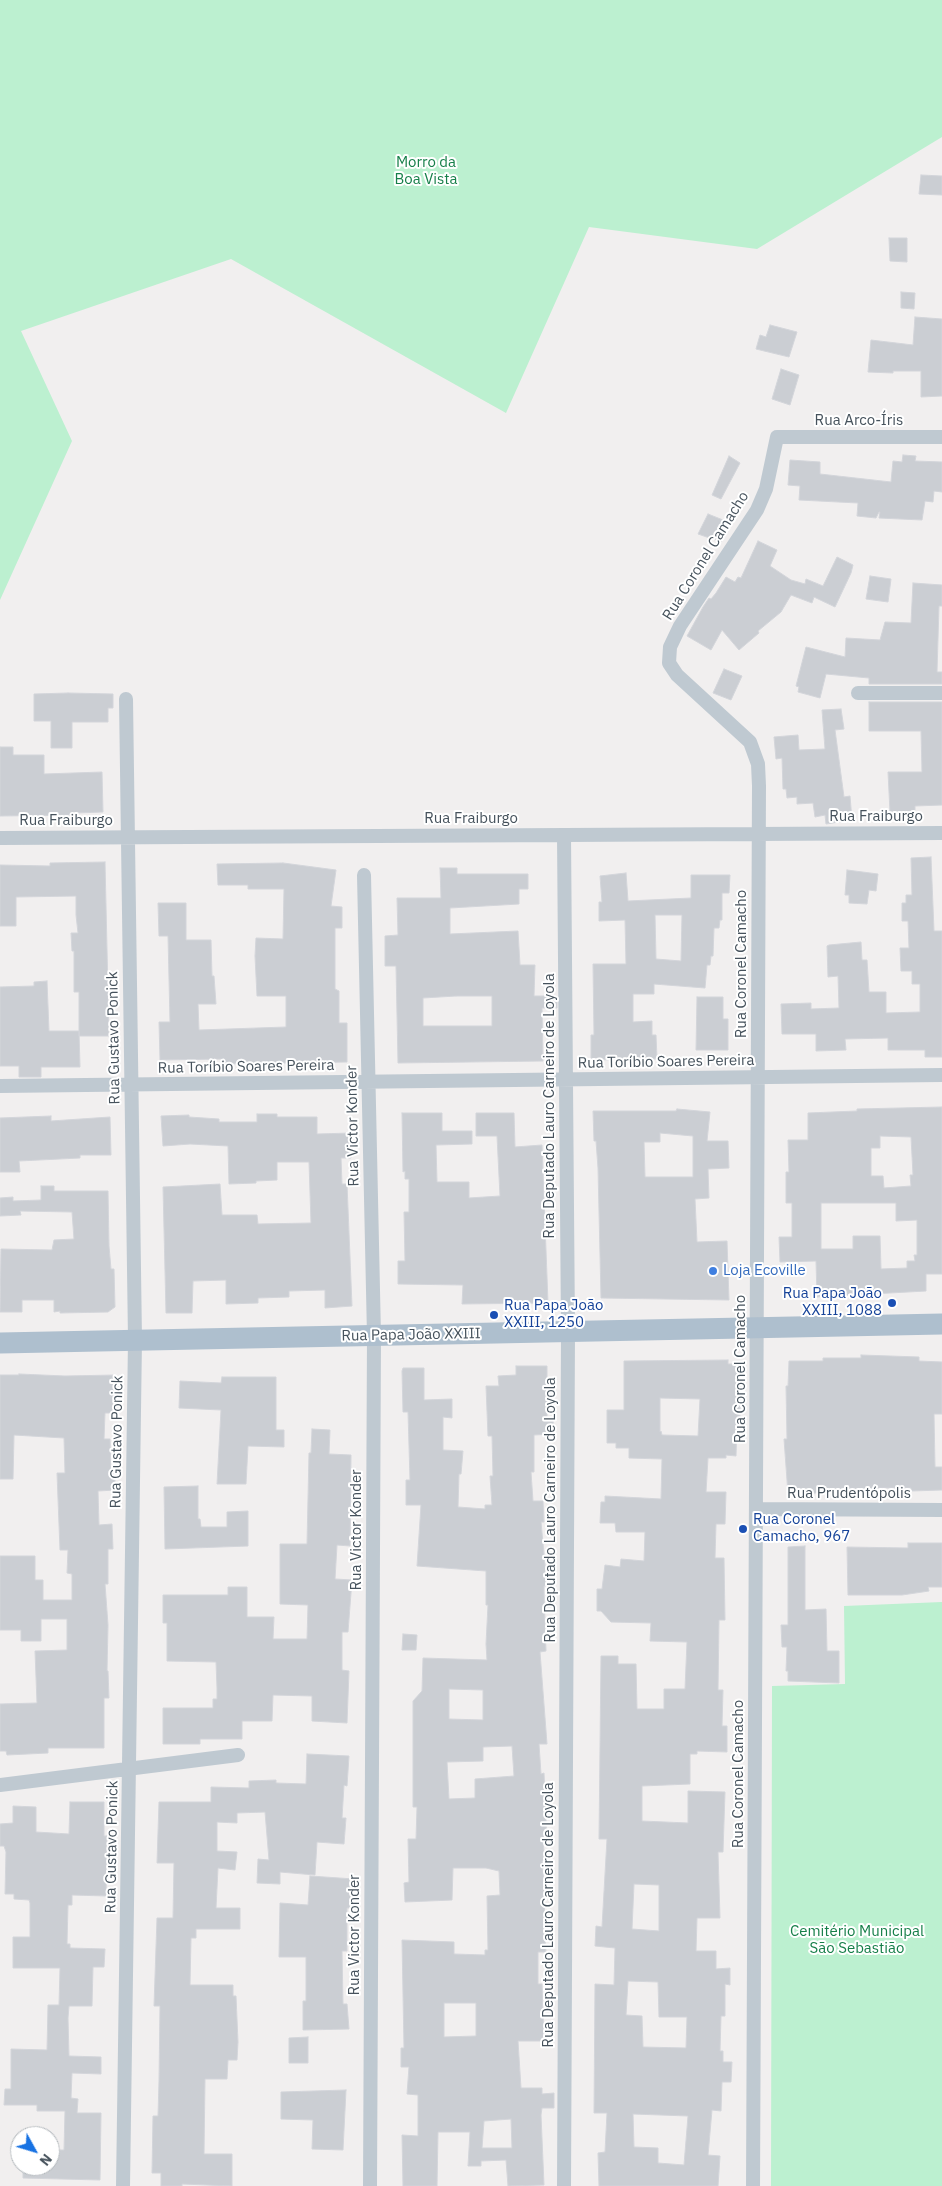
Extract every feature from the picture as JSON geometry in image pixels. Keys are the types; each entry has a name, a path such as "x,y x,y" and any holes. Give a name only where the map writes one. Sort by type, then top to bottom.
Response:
{"main road":[{"name":"Rua Papa João XXIII","path":"0,1343 942,1324"}],"street":[{"name":"Rua Arco-Íris","path":"777,437 942,437"},
{"name":"Rua Coronel Camacho","path":"753,2186 758,764 750,742 677,675 669,663 670,647 680,626 757,510 766,489 777,437"},
{"path":"858,694 942,693"},
{"name":"Rua Gustavo Ponick","path":"124,2186 135,1340 126,699"},
{"name":"Rua Fraiburgo","path":"0,838 942,833"},
{"name":"Rua Deputado Lauro Carneiro de Loyola","path":"564,835 568,1331 564,2186"},
{"name":"Rua Victor Konder","path":"364,875 374,1336 370,2186"},
{"name":"Rua Toríbio Soares Pereira","path":"0,1086 942,1076"},
{"name":"Rua Prudentópolis","path":"756,1510 942,1510"},
{"path":"0,1785 238,1755"}],"green space":[{"name":"Morro da Boa Vista","path":"0,0 942,0 942,137 757,249 589,227 506,413 231,259 21,331 72,441 0,600"},
{"name":"Cemitério Municipal São Sebastião","path":"942,1602 942,2186 771,2186 772,1686 845,1684 844,1606"}],"building":[{"path":"921,175 942,176 942,195 919,194"},
{"path":"889,238 907,238 907,262 890,261"},
{"path":"901,292 915,293 914,309 901,308"},
{"path":"915,317 942,319 942,396 921,397 921,371 868,372 871,340 913,345"},
{"path":"770,325 797,332 789,357 756,349 760,335 766,337"},
{"path":"781,369 799,375 790,405 772,399"},
{"path":"903,455 916,456 915,461 942,462 942,492 934,491 933,502 925,501 922,520 879,518 880,512 876,518 857,516 858,503 799,500 800,486 788,485 790,460 820,462 820,474 891,482 893,461 902,462"},
{"path":"729,456 740,463 721,499 712,495"},
{"path":"708,514 728,522 721,542 698,534"},
{"path":"758,541 777,550 770,566 791,580 805,584 806,579 823,586 837,557 853,565 851,573 835,607 814,597 812,603 791,595 781,612 739,650 722,630 711,650 687,636 703,607 709,598 711,599 716,593 726,577 735,582 738,577 741,578"},
{"path":"870,576 891,579 888,602 866,599"},
{"path":"913,583 942,585 942,606 939,606 937,672 942,672 942,684 869,684 869,678 826,674 820,698 798,692 799,687 796,686 806,647 845,657 846,638 880,640 885,622 911,623"},
{"path":"724,669 742,676 731,700 713,693"},
{"path":"34,694 113,694 113,708 108,708 108,722 72,722 72,748 51,748 51,721 34,721"},
{"path":"869,702 942,702 942,805 915,806 915,811 890,812 888,772 922,772 921,731 869,731"},
{"path":"841,709 844,729 835,730 844,797 850,796 852,820 826,824 825,815 815,817 813,803 797,804 797,797 787,798 786,789 783,789 782,758 776,759 774,737 798,735 799,750 825,749 822,710"},
{"path":"0,747 13,747 13,755 44,755 44,774 102,772 103,812 76,813 76,815 0,816"},
{"path":"931,857 934,931 942,931 942,1057 925,1057 925,1050 888,1050 888,1038 845,1039 846,1050 816,1051 816,1034 782,1034 781,1004 811,1003 811,1009 839,1008 838,976 828,977 827,946 829,945 861,942 862,960 867,960 869,992 886,992 886,1013 920,1012 920,984 912,984 912,971 901,971 900,948 909,948 908,921 902,921 902,903 906,903 906,895 912,895 911,858"},
{"path":"105,862 109,1036 79,1036 79,992 74,992 74,951 72,951 71,933 78,933 76,896 16,897 16,926 0,926 0,865 50,866 50,863"},
{"path":"283,863 336,870 331,906 342,907 342,928 335,928 335,989 339,991 339,1023 347,1023 347,1062 223,1064 223,1059 160,1060 159,1022 170,1022 168,936 159,936 158,903 186,903 186,940 211,940 212,976 214,976 216,1004 198,1004 199,1030 286,1027 286,996 257,996 255,956 256,938 283,939 284,889 248,889 248,885 218,885 217,864"},
{"path":"440,868 457,868 457,874 528,874 528,889 519,889 519,904 450,908 450,934 518,931 520,965 535,965 534,996 557,996 557,1008 542,1008 543,1061 398,1063 396,966 385,966 385,936 398,935 397,898 441,898","holes":["492,996 492,1026 423,1026 423,998"]},
{"path":"847,870 878,874 876,891 869,890 867,904 849,903 849,895 845,895"},
{"path":"626,873 628,901 691,898 691,875 730,875 729,893 722,893 722,920 720,920 719,928 714,928 713,956 711,956 710,965 707,965 705,988 654,984 654,994 633,994 633,1022 652,1021 652,1035 656,1035 657,1059 591,1060 591,1035 594,1035 593,964 626,964 625,920 599,921 599,902 602,902 600,876","holes":["655,915 682,915 681,961 656,959"]},
{"path":"47,981 49,1031 79,1031 80,1067 41,1067 41,1077 19,1077 19,1066 0,1066 0,987 34,986 34,982"},
{"path":"697,997 723,997 723,1019 728,1019 728,1050 696,1050"},
{"path":"942,1107 942,1274 926,1274 926,1291 817,1297 816,1261 780,1262 779,1237 792,1237 792,1203 786,1203 786,1172 789,1172 788,1140 808,1140 808,1113 857,1111 857,1109","holes":["880,1136 911,1137 913,1175 910,1175 911,1186 884,1188 883,1176 871,1176 871,1148 880,1148","821,1203 896,1203 896,1221 917,1220 917,1255 914,1255 915,1261 907,1261 907,1268 881,1269 880,1236 853,1236 853,1249 821,1249"]},
{"path":"677,1109 710,1112 707,1141 728,1141 729,1168 708,1169 709,1198 695,1199 697,1242 727,1241 729,1300 601,1298 598,1168 596,1141 594,1141 593,1111 676,1111","holes":["660,1133 693,1136 693,1177 645,1177 644,1142 660,1142"]},
{"path":"402,1113 442,1113 442,1131 472,1131 472,1144 436,1145 437,1182 469,1182 469,1198 500,1196 497,1136 476,1136 476,1113 514,1113 515,1147 542,1145 548,1303 462,1304 463,1285 398,1284 398,1261 405,1261 404,1212 409,1212 409,1179 405,1179 405,1171 403,1172"},
{"path":"257,1114 277,1114 277,1117 317,1117 317,1134 351,1133 351,1158 341,1158 342,1184 347,1184 352,1306 325,1308 325,1290 289,1291 289,1297 258,1298 258,1303 226,1304 226,1280 193,1281 192,1313 166,1313 163,1187 220,1184 222,1215 257,1215 258,1224 311,1223 309,1162 277,1162 277,1180 229,1184 228,1146 190,1144 163,1146 161,1116 189,1115 189,1117 219,1119 219,1122 257,1122"},
{"path":"51,1116 51,1121 110,1117 111,1155 80,1155 80,1158 19,1161 20,1172 0,1172 0,1118"},
{"path":"41,1186 54,1186 54,1191 108,1191 109,1246 111,1269 114,1269 115,1307 108,1312 60,1313 60,1311 54,1312 54,1300 22,1300 22,1312 0,1312 1,1249 52,1250 54,1240 74,1239 72,1212 20,1211 21,1215 0,1216 0,1198 13,1197 13,1201 41,1200"},
{"path":"861,1355 919,1357 919,1361 942,1362 942,1414 934,1414 935,1467 942,1467 942,1490 911,1491 911,1488 872,1488 872,1491 788,1494 784,1439 787,1439 786,1386 788,1386 789,1361 823,1361 823,1358 861,1358"},
{"path":"728,1360 728,1364 740,1364 740,1424 737,1424 736,1456 726,1455 726,1458 708,1458 706,1492 726,1492 725,1524 716,1524 715,1558 724,1558 725,1620 719,1620 718,1690 723,1690 722,1726 727,1726 727,1752 697,1751 697,1754 690,1754 690,1784 642,1786 642,1821 688,1823 688,1791 725,1792 723,1852 718,1852 720,1918 697,1918 696,1951 716,1951 716,1969 730,1968 730,1985 725,1984 725,2016 721,2016 720,2051 723,2051 723,2062 732,2062 731,2082 722,2082 721,2111 712,2110 708,2155 720,2156 718,2186 599,2186 598,2153 605,2152 607,2113 594,2113 595,1984 614,1985 615,1948 595,1946 596,1926 602,1927 607,1839 599,1839 601,1656 618,1656 618,1664 636,1664 637,1709 664,1709 664,1689 685,1689 687,1642 650,1641 651,1623 611,1622 601,1611 597,1611 597,1589 602,1589 605,1565 620,1567 621,1559 644,1561 645,1532 616,1532 615,1523 600,1523 601,1502 605,1502 605,1496 661,1499 662,1459 629,1458 629,1448 616,1448 616,1443 607,1443 607,1410 624,1410 624,1361","holes":["660,1398 700,1399 698,1436 662,1435 660,1432","634,1884 659,1885 659,1931 632,1929","628,1981 658,1982 659,2017 687,2017 686,2048 643,2047 642,2016 626,2015","633,2114 688,2116 684,2165 658,2163 658,2148 634,2147"]},
{"path":"516,1366 547,1366 547,1419 553,1419 554,1434 534,1435 534,1472 531,1472 533,1501 543,1501 544,1522 541,1522 547,1586 544,1586 546,1651 540,1652 547,1744 539,1744 541,1774 544,1773 547,1842 543,1842 545,1860 542,1861 545,1892 544,1927 546,1952 538,1952 538,1984 542,1984 544,2041 518,2041 521,2088 542,2088 542,2094 554,2093 554,2108 542,2108 541,2115 544,2185 508,2186 506,2160 481,2161 481,2166 468,2166 470,2132 438,2132 437,2186 403,2186 402,2135 418,2136 418,2095 407,2094 409,2067 401,2067 401,2048 404,2048 402,1940 454,1942 454,1954 485,1955 485,1950 488,1950 487,1896 500,1895 499,1871 486,1868 453,1868 452,1900 405,1902 404,1883 409,1882 408,1839 416,1839 417,1807 413,1807 413,1701 422,1691 423,1658 487,1660 488,1605 486,1605 486,1571 417,1566 421,1505 406,1505 406,1480 410,1480 408,1412 403,1412 402,1371 403,1368 424,1368 424,1400 452,1399 452,1418 443,1417 443,1450 463,1451 461,1474 459,1474 458,1507 485,1509 485,1505 492,1505 490,1476 493,1476 492,1436 488,1436 486,1386 499,1386 498,1376 516,1375","holes":["449,1689 483,1690 483,1720 449,1719","512,1746 514,1776 475,1779 475,1798 449,1799 447,1762 483,1761 483,1747","444,2003 476,2003 476,2036 444,2037","511,2119 512,2148 482,2148 484,2121"]},
{"path":"0,1375 65,1376 116,1375 117,1413 105,1413 104,1439 110,1439 111,1471 115,1471 115,1490 98,1491 99,1525 112,1524 113,1549 108,1549 108,1584 105,1584 108,1625 107,1671 109,1698 104,1698 104,1748 48,1748 48,1753 7,1755 6,1751 0,1751 0,1704 37,1703 35,1651 67,1650 67,1619 41,1619 41,1641 21,1641 21,1630 0,1630 0,1556 35,1556 35,1580 43,1580 43,1600 72,1600 72,1574 67,1573 68,1550 60,1550 57,1473 65,1473 64,1438 14,1435 13,1479 0,1479"},
{"path":"222,1377 276,1377 276,1430 284,1430 284,1447 248,1446 246,1484 217,1484 221,1410 179,1408 180,1381 221,1383"},
{"path":"312,1429 330,1430 329,1454 351,1455 350,1546 337,1545 335,1579 352,1580 348,1632 342,1632 342,1670 349,1671 347,1723 312,1721 312,1696 273,1695 272,1721 242,1721 242,1739 200,1739 200,1744 163,1744 163,1708 213,1708 213,1699 217,1699 217,1688 216,1662 167,1661 167,1623 163,1623 163,1595 228,1595 228,1587 247,1587 247,1617 274,1617 273,1639 307,1639 308,1605 280,1604 280,1544 307,1544 309,1453 311,1453"},
{"path":"198,1486 198,1519 200,1519 201,1527 227,1527 227,1512 248,1511 248,1546 165,1549 164,1487"},
{"path":"908,1543 942,1543 942,1587 928,1587 929,1591 902,1595 848,1595 847,1547 908,1548"},
{"path":"805,1546 805,1610 826,1609 827,1651 839,1651 839,1683 788,1681 788,1671 786,1671 787,1647 782,1647 781,1625 788,1625 788,1547"},
{"path":"403,1634 417,1635 416,1650 402,1650"},
{"path":"307,1754 349,1756 347,1786 344,1785 342,1818 346,1818 344,1844 317,1842 315,1875 280,1872 280,1884 257,1883 258,1859 269,1860 265,1812 237,1813 237,1823 217,1822 217,1851 237,1852 235,1870 218,1868 216,1908 240,1908 240,1929 196,1929 196,1938 191,1938 190,1985 233,1985 233,1996 236,1996 237,2060 228,2060 227,2079 205,2079 204,2154 232,2154 232,2186 182,2184 182,2186 161,2186 161,2173 152,2173 153,2116 158,2116 159,2081 160,2006 154,2006 157,1918 173,1918 174,1863 157,1863 159,1802 211,1802 211,1787 249,1788 249,1781 276,1780 276,1783 306,1784"},
{"path":"70,1802 104,1802 104,1836 107,1836 106,1896 72,1895 72,1905 68,1905 67,1944 70,1944 70,1948 105,1949 104,1967 93,1967 92,2006 69,2006 68,2018 69,2056 101,2057 101,2074 72,2073 71,2098 78,2099 77,2113 101,2113 100,2180 23,2178 23,2176 60,2176 60,2150 64,2150 65,2111 37,2111 37,2105 4,2105 5,2089 11,2089 11,2049 47,2050 48,2005 59,2005 60,1968 13,1968 13,1937 30,1937 30,1903 29,1900 14,1899 14,1894 5,1894 6,1852 4,1846 0,1846 0,1824 13,1823 13,1806 36,1807 36,1832 69,1834"},
{"path":"310,1876 354,1879 351,1908 347,1908 347,1951 342,1951 343,2004 347,2004 349,2029 303,2030 303,2001 306,2001 306,1957 279,1957 280,1903 308,1905"},
{"path":"308,2037 308,2063 289,2063 289,2038"},
{"path":"346,2090 343,2150 312,2149 313,2120 281,2119 281,2092"}],"place":[{"name":"Loja Ecoville","path":"713,1271"},
{"name":"Rua Papa João XXIII, 1088","path":"892,1303"},
{"name":"Rua Papa João XXIII, 1250","path":"494,1315"},
{"name":"Rua Coronel Camacho, 967","path":"743,1529"}]}
